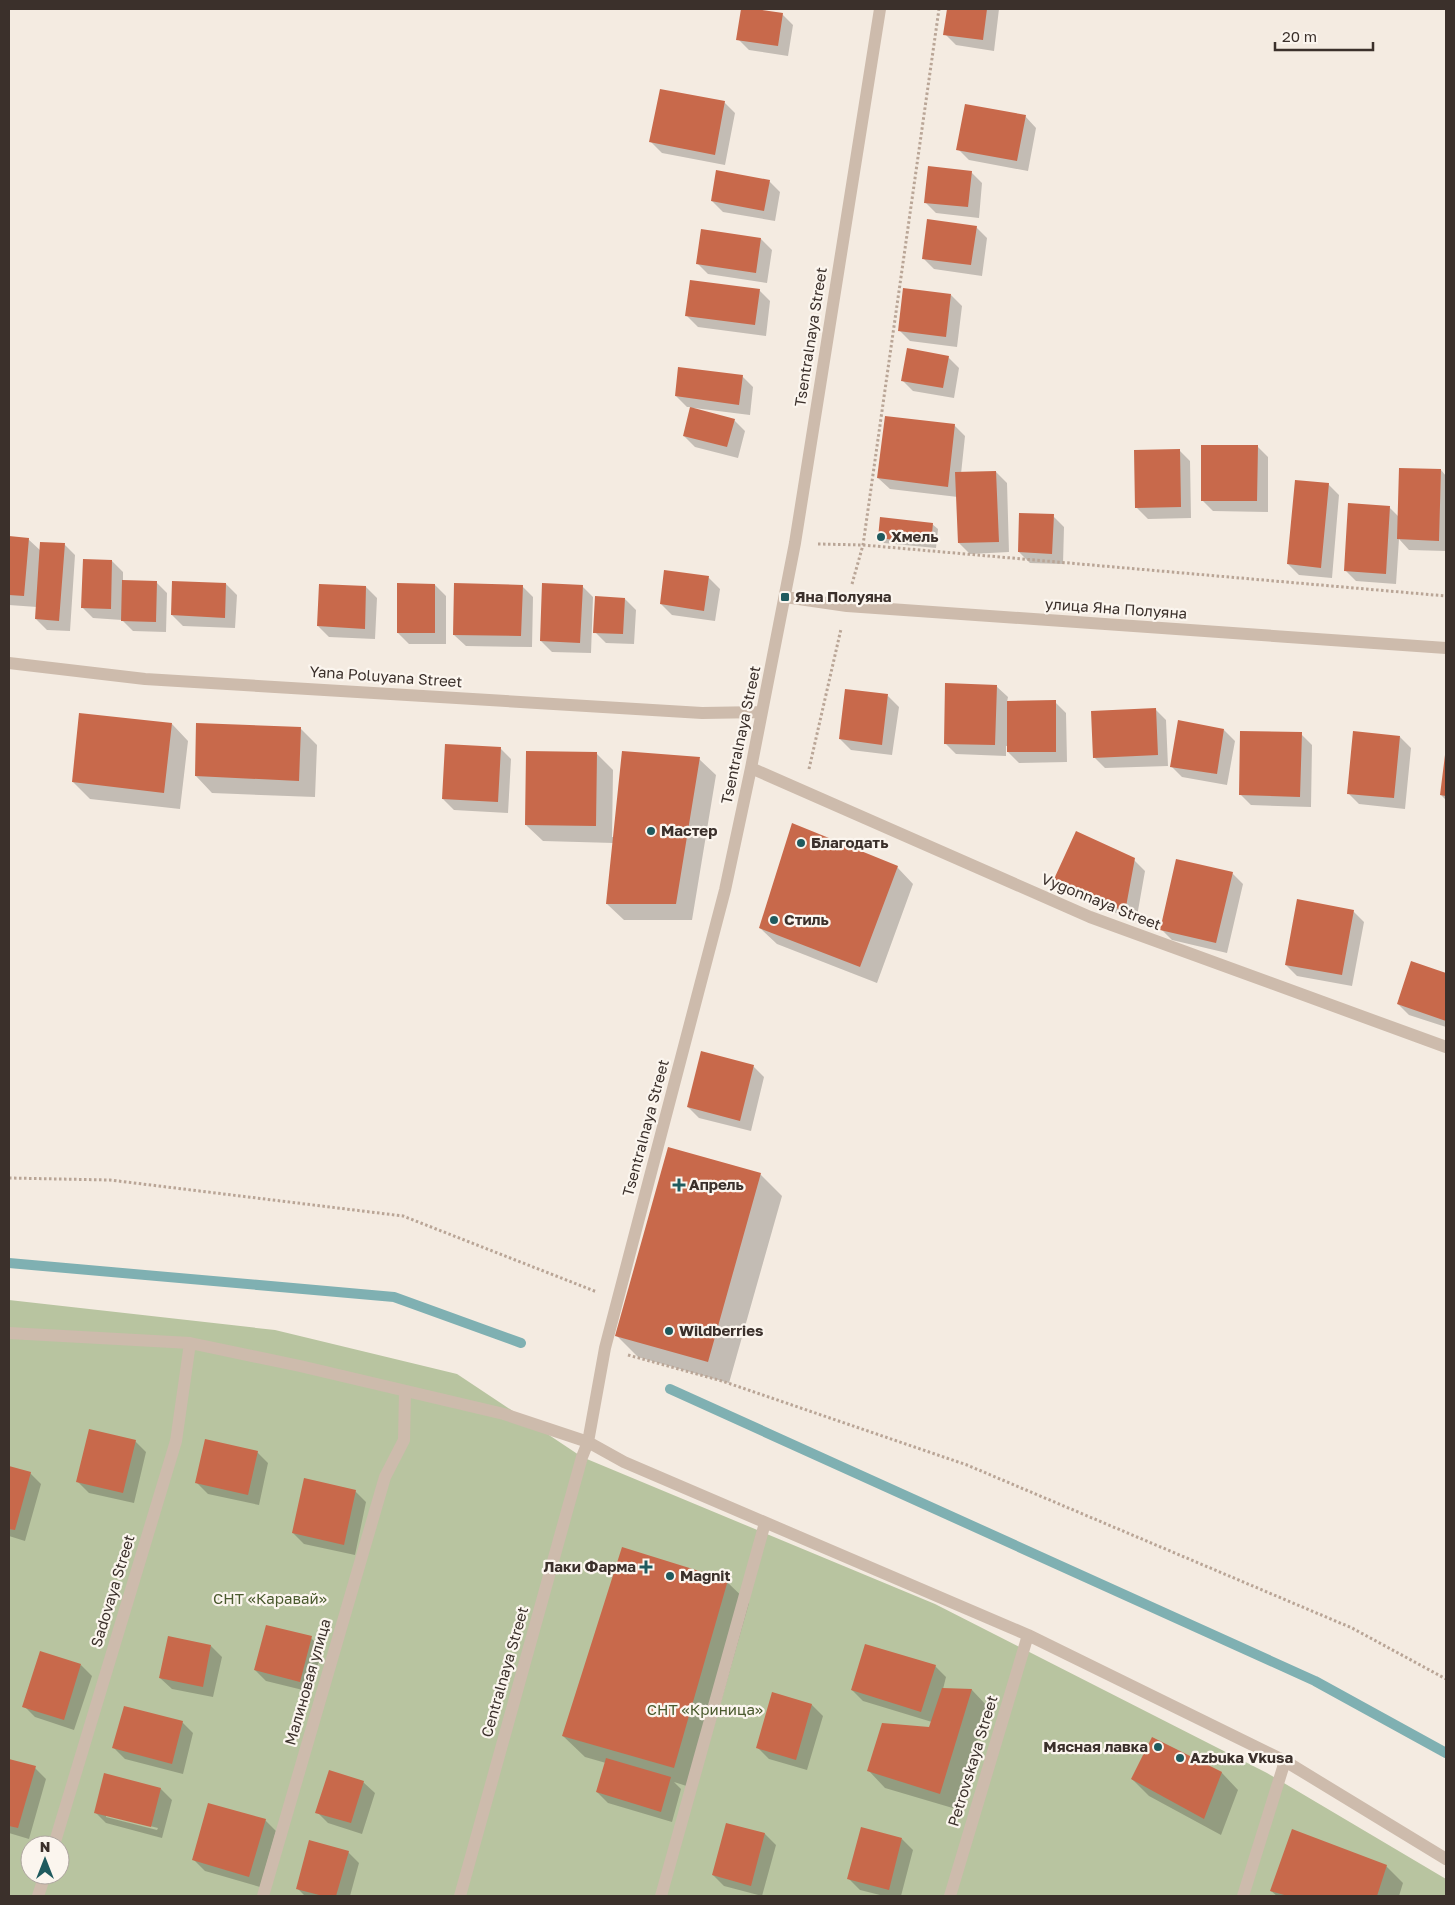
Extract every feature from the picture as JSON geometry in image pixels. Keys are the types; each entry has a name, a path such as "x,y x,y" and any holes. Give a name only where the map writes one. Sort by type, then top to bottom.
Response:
{"street":[{"name":"Tsentralnaya Street","path":"588,1442 605,1348 725,890 751,768 795,543 880,9"},
{"name":"улица Яна Полуяна","path":"785,597 847,606 1446,648"},
{"name":"Yana Poluyana Street","path":"9,663 145,678 702,713 762,712"},
{"name":"Vygonnaya Street","path":"751,768 1090,917 1446,1047"},
{"path":"9,1333 190,1343 300,1366 504,1414 588,1442 624,1462 1028,1635 1285,1761 1446,1859"},
{"name":"Sadovaya Street","path":"57,1835 176,1441 190,1343"},
{"name":"Малиновая улица","path":"263,1896 385,1477 404,1440 405,1392"},
{"name":"Centralnaya Street","path":"460,1896 582,1457 588,1442"},
{"path":"661,1896 765,1523"},
{"name":"Petrovskaya Street","path":"950,1896 1028,1635"},
{"path":"1243,1896 1285,1761"}],"path":[{"path":"803,792 862,545 939,9"},
{"path":"795,543 862,545 1446,596"},
{"path":"9,1178 110,1180 403,1216 618,1300"},
{"path":"605,1348 722,1381 967,1465 1352,1628 1446,1679"}],"green space":[{"path":"9,1300 275,1330 457,1374 582,1457 935,1604 1267,1773 1446,1879 1446,1896 9,1896"}],"building":[{"path":"741,9 783,13 778,46 736,40"},
{"path":"947,9 987,9 983,40 943,35"},
{"path":"660,89 725,101 715,155 649,142"},
{"path":"965,104 1026,115 1017,161 956,150"},
{"path":"928,166 972,171 968,207 924,203"},
{"path":"716,170 770,180 764,211 711,201"},
{"path":"927,219 977,226 971,265 922,259"},
{"path":"701,229 761,238 756,273 696,264"},
{"path":"690,280 760,289 755,325 685,316"},
{"path":"903,288 951,294 946,337 898,331"},
{"path":"907,348 949,356 943,388 901,381"},
{"path":"678,367 743,375 739,405 675,396"},
{"path":"690,407 735,419 727,447 683,436"},
{"path":"885,416 955,424 948,487 877,478"},
{"path":"1201,445 1258,445 1257,501 1201,501"},
{"path":"1180,449 1181,507 1135,508 1134,450"},
{"path":"1399,468 1441,469 1439,541 1397,539"},
{"path":"996,471 999,542 958,543 955,472"},
{"path":"1295,480 1329,483 1321,568 1287,564"},
{"path":"1348,503 1390,506 1386,574 1344,571"},
{"path":"1019,513 1054,514 1052,554 1018,552"},
{"path":"880,517 933,523 931,544 878,538"},
{"path":"9,536 29,538 24,596 9,595"},
{"path":"40,542 65,543 59,621 35,619"},
{"path":"83,559 112,560 111,609 81,608"},
{"path":"664,570 709,576 704,611 660,604"},
{"path":"122,580 157,581 156,622 121,621"},
{"path":"172,581 226,583 225,618 171,615"},
{"path":"397,583 435,584 435,633 397,633"},
{"path":"454,583 523,585 521,636 453,635"},
{"path":"542,583 583,585 580,643 540,641"},
{"path":"319,584 366,586 365,629 317,626"},
{"path":"595,596 625,598 623,634 593,633"},
{"path":"945,683 997,685 995,745 944,744"},
{"path":"845,689 888,694 882,745 839,739"},
{"path":"1056,700 1056,752 1007,752 1007,701"},
{"path":"1156,708 1158,755 1093,758 1091,711"},
{"path":"79,713 172,723 164,793 72,782"},
{"path":"1178,720 1224,729 1217,774 1170,767"},
{"path":"196,723 301,727 299,781 195,776"},
{"path":"1240,731 1302,732 1300,797 1239,795"},
{"path":"1353,731 1400,736 1394,798 1347,794"},
{"path":"445,744 501,747 498,802 442,799"},
{"path":"526,751 597,752 596,826 525,825"},
{"name":"Мастер","path":"622,751 700,757 676,904 606,904"},
{"path":"1446,755 1446,796 1440,795"},
{"path":"792,823 898,866 860,967 759,928"},
{"path":"1076,831 1135,858 1125,912 1054,879"},
{"path":"1176,859 1233,872 1216,943 1160,930"},
{"path":"1297,899 1354,910 1342,975 1285,965"},
{"path":"1411,961 1446,973 1446,1021 1397,1004"},
{"path":"701,1051 754,1065 740,1121 687,1107"},
{"path":"668,1147 761,1173 708,1362 615,1336"},
{"path":"89,1429 136,1440 123,1493 76,1482"},
{"path":"205,1439 258,1451 248,1495 195,1483"},
{"path":"9,1466 31,1472 15,1530 9,1529"},
{"path":"304,1478 356,1490 344,1545 292,1533"},
{"path":"622,1547 728,1580 674,1768 562,1736"},
{"path":"266,1625 312,1636 300,1682 254,1670"},
{"path":"168,1636 211,1645 203,1687 159,1678"},
{"path":"865,1644 936,1665 921,1712 851,1690"},
{"path":"40,1651 81,1664 64,1720 22,1707"},
{"path":"942,1688 972,1689 940,1794 867,1771 882,1723 929,1727"},
{"path":"772,1692 812,1704 796,1760 756,1748"},
{"path":"124,1706 183,1721 172,1764 112,1748"},
{"path":"1152,1737 1222,1772 1204,1819 1131,1779"},
{"path":"606,1758 671,1777 661,1812 596,1792"},
{"path":"9,1759 36,1766 18,1828 9,1826"},
{"path":"329,1770 364,1781 351,1823 315,1813"},
{"path":"104,1773 161,1788 151,1827 94,1813"},
{"path":"208,1803 266,1819 249,1877 192,1860"},
{"path":"726,1823 765,1833 751,1886 712,1875"},
{"path":"861,1827 902,1838 889,1890 847,1879"},
{"path":"1292,1829 1387,1865 1377,1896 1288,1896 1270,1891"},
{"path":"309,1840 349,1851 336,1896 323,1896 296,1889"}],"waterway":[{"path":"9,1263 394,1297 521,1343"},
{"path":"670,1389 1315,1681 1446,1753"}],"place":[{"name":"Хмель","path":"881,537"},
{"name":"Яна Полуяна","path":"785,597"},
{"name":"Мастер","path":"651,831"},
{"name":"Благодать","path":"801,843"},
{"name":"Стиль","path":"774,920"},
{"name":"Апрель","path":"679,1185"},
{"name":"Wildberries","path":"669,1331"},
{"name":"Лаки Фарма","path":"646,1567"},
{"name":"Magnit","path":"670,1576"},
{"name":"Мясная лавка","path":"1158,1747"},
{"name":"Azbuka Vkusa","path":"1180,1758"}],"park label":[{"name":"СНТ «Каравай»","path":"270,1599"},
{"name":"СНТ «Криница»","path":"705,1710"}]}
